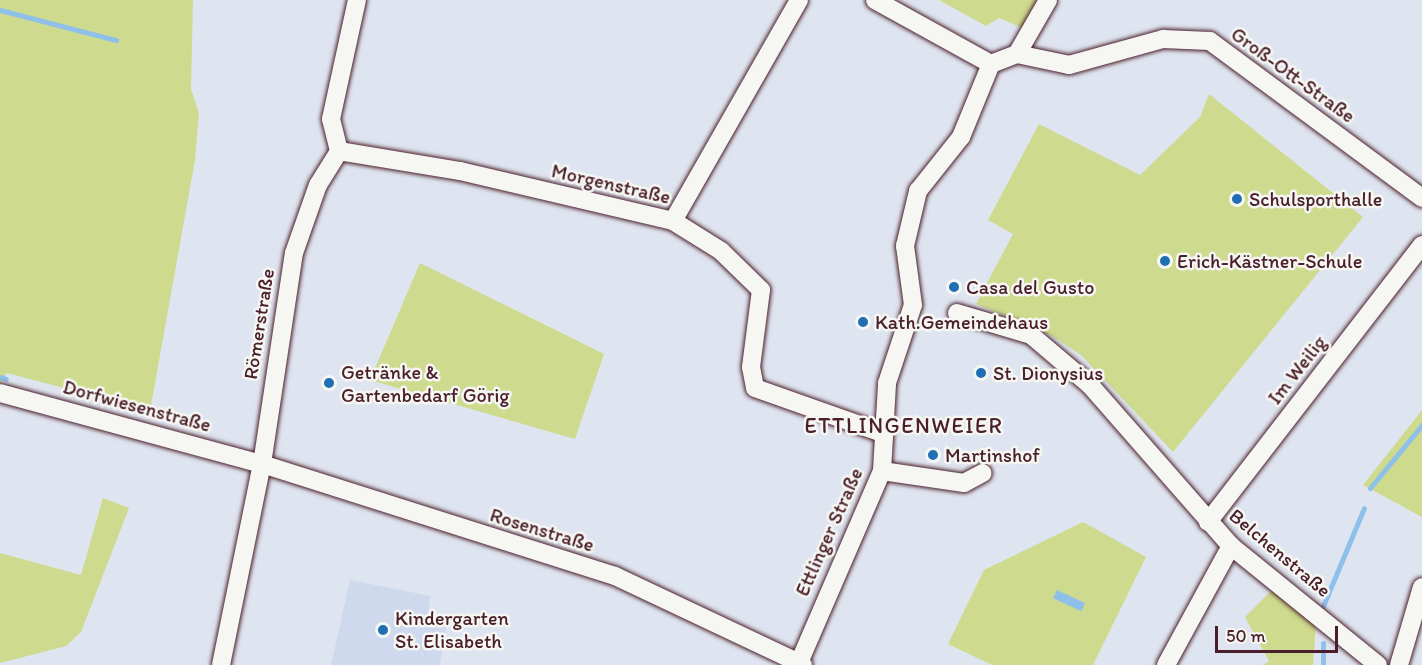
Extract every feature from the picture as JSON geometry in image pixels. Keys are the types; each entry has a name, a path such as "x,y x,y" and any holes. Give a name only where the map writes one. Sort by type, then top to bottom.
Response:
{"street":[{"path":"339,152 331,118 357,0"},
{"path":"673,221 799,0"},
{"path":"875,0 991,64 1017,54 1048,0"},
{"name":"Groß-Ott-Straße","path":"1017,54 1069,65 1162,39 1210,42 1422,198"},
{"name":"Ettlinger Straße","path":"800,664 882,471 882,433 887,383 913,305 905,246 909,216 918,191 961,138 991,64"},
{"name":"Morgenstraße","path":"339,152 450,169 673,221 721,250 761,290 751,367 755,388 882,433"},
{"name":"Römerstraße","path":"221,665 262,464 294,253 318,185 339,152"},
{"name":"Im Weilig","path":"1208,522 1422,245"},
{"name":"Belchenstraße","path":"957,313 1031,335 1090,385 1231,546 1378,665"},
{"name":"Dorfwiesenstraße","path":"0,393 262,464"},
{"name":"Rosenstraße","path":"262,464 615,576 800,664"},
{"path":"882,471 964,483 983,473"},
{"path":"1166,665 1231,546"},
{"path":"1399,665 1422,587"}],"shaded area":[{"path":"350,580 431,596 427,617 447,621 440,665 331,665"}],"green space":[{"path":"0,0 193,0 191,89 199,113 195,160 150,411 7,373 0,384"},
{"path":"939,0 1038,0 1022,28 999,18 986,26"},
{"path":"1209,94 1363,217 1173,452 1081,355 1052,336 976,304 1013,234 988,220 1039,124 1140,175 1200,117"},
{"path":"420,263 604,354 575,439 370,380"},
{"path":"1422,410 1422,517 1363,485"},
{"path":"103,498 129,508 81,632 66,646 0,663 0,553 81,575"},
{"path":"1083,522 1146,557 1093,665 992,665 948,644 984,570"},
{"path":"1275,587 1316,624 1313,665 1263,665 1269,661 1245,617"}],"water":[{"path":"1057,590 1085,603 1081,611 1053,598"}],"waterway":[{"path":"0,10 116,40"},
{"path":"0,377 6,379"},
{"path":"1370,488 1422,425"},
{"path":"1323,606 1364,508"},
{"path":"1323,643 1323,665"}],"place":[{"name":"Schulsporthalle","path":"1237,199"},
{"name":"Erich-Kästner-Schule","path":"1165,261"},
{"name":"Casa del Gusto","path":"954,287"},
{"name":"Kath.Gemeindehaus","path":"863,322"},
{"name":"St. Dionysius","path":"981,373"},
{"name":"Getränke & Gartenbedarf Görig","path":"329,383"},
{"name":"Martinshof","path":"933,455"},
{"name":"Kindergarten St. Elisabeth","path":"383,630"}],"district":[{"name":"ETTLINGENWEIER","path":"904,426"}]}
